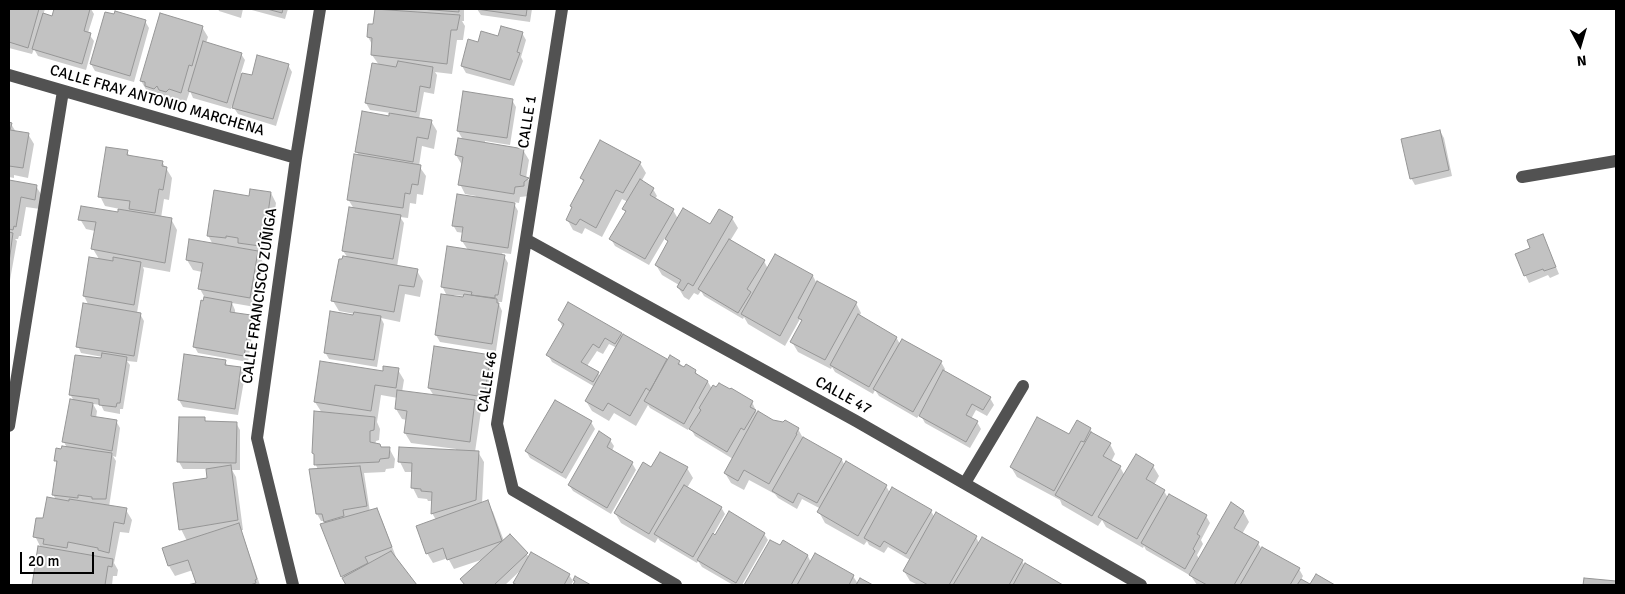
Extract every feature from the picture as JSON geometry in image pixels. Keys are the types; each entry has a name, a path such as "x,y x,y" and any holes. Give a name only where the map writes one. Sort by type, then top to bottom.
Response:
{"street":[{"name":"CALLE FRANCISCO ZÚÑIGA","path":"293,585 257,438 296,158 320,9"},
{"name":"CALLE 1","path":"527,240 562,9"},
{"name":"CALLE FRAY ANTONIO MARCHENA","path":"9,75 296,158"},
{"path":"9,426 63,91"},
{"path":"1522,177 1616,161"},
{"name":"CALLE 47","path":"527,240 856,421 1141,585"},
{"name":"CALLE 46","path":"527,240 497,424 513,490 676,585"},
{"path":"965,483 1022,386"}],"building":[{"path":"9,9 39,9 28,48 9,42"},
{"path":"54,9 90,9 84,31 91,33 82,64 32,49 43,13 52,16"},
{"path":"267,9 283,9 282,13"},
{"path":"375,9 460,15 457,30 451,30 447,64 371,55 372,38 367,37 368,24 373,24"},
{"path":"420,9 459,9 459,12"},
{"path":"476,9 527,9 526,16"},
{"path":"115,11 146,20 130,76 90,64 105,12 114,14"},
{"path":"160,13 203,26 192,66 189,65 181,93 169,89 166,92 159,90 157,86 154,89 145,86 145,82 140,81"},
{"path":"501,26 523,32 517,52 520,53 510,80 461,66 468,39 478,42 481,31 498,36"},
{"path":"203,41 242,53 227,103 188,91"},
{"path":"257,55 289,64 273,119 232,108 242,73 252,75"},
{"path":"398,61 433,67 430,88 420,86 416,112 365,103 372,63 396,67"},
{"path":"463,91 513,99 507,138 457,131"},
{"path":"362,111 389,116 389,113 432,120 428,139 417,137 413,162 355,152"},
{"path":"9,122 12,123 10,130 29,133 23,168 9,166"},
{"path":"1440,130 1449,170 1410,179 1401,139"},
{"path":"458,138 524,149 520,175 529,178 524,182 524,186 515,187 514,194 458,185 463,157 455,155"},
{"path":"600,140 641,162 623,193 616,190 596,228 580,219 576,225 566,220 572,207 570,206 584,180 580,178"},
{"path":"106,147 128,150 127,155 163,161 162,166 167,167 163,190 159,189 155,213 129,209 130,201 98,197"},
{"path":"354,154 421,165 418,185 412,184 410,194 405,193 403,208 347,200"},
{"path":"640,179 654,188 650,195 674,209 645,259 609,239 626,211 622,209"},
{"path":"9,180 37,185 35,200 21,197 16,227 14,226 13,230 9,229"},
{"path":"250,189 271,192 264,242 260,242 260,246 238,243 238,238 207,236 214,190 249,196"},
{"path":"457,194 515,203 508,248 461,241 463,227 452,226"},
{"path":"81,206 118,212 118,209 172,218 165,263 91,249 96,222 78,220"},
{"path":"349,207 401,215 393,259 342,251"},
{"path":"683,208 710,224 719,209 733,217 693,286 688,283 683,291 677,287 681,280 655,265 668,241 665,239"},
{"path":"9,232 13,233 9,262"},
{"path":"1543,234 1556,267 1544,271 1543,269 1524,276 1515,254 1530,248 1527,240"},
{"path":"189,239 258,251 250,298 198,289 203,263 186,260"},
{"path":"729,239 765,260 747,289 751,292 738,313 698,289"},
{"path":"447,246 505,255 498,295 495,295 495,298 471,295 472,292 441,287"},
{"path":"775,254 813,275 780,336 741,314"},
{"path":"343,256 418,269 414,287 399,285 394,312 331,301 339,259 342,259"},
{"path":"89,257 113,261 113,257 141,262 134,305 83,296"},
{"path":"817,281 857,302 825,360 790,342 802,320 798,318"},
{"path":"441,294 463,297 464,294 497,299 497,303 499,303 492,344 435,335"},
{"path":"204,297 232,302 230,312 251,315 244,356 193,347 201,300 203,301"},
{"path":"568,302 622,333 615,344 605,338 599,348 593,344 581,362 599,372 593,382 546,355 564,324 558,320"},
{"path":"83,303 141,313 134,356 76,347"},
{"path":"330,311 353,315 354,312 381,316 374,360 324,353"},
{"path":"858,314 897,337 869,387 830,365"},
{"path":"623,334 667,359 650,391 646,388 630,416 608,403 603,411 585,401"},
{"path":"902,339 942,361 913,412 873,389"},
{"path":"434,346 491,355 484,397 428,388"},
{"path":"102,353 127,357 120,403 117,403 116,407 99,405 99,399 69,395 75,355 101,358"},
{"path":"184,354 226,360 225,365 241,367 235,409 178,400"},
{"path":"670,355 680,361 678,364 684,367 686,364 696,370 695,373 708,381 684,424 644,401"},
{"path":"320,361 383,371 383,366 399,368 396,388 375,385 371,411 314,402"},
{"path":"943,370 991,397 983,410 972,404 966,415 978,421 966,442 919,416"},
{"path":"719,383 753,401 750,407 756,410 744,430 741,428 727,452 689,429 713,385 716,387"},
{"path":"397,390 475,400 470,442 404,433 407,411 395,409"},
{"path":"70,399 93,403 91,416 117,420 112,451 62,442"},
{"path":"555,400 592,421 562,473 525,451"},
{"path":"314,411 375,417 374,430 370,431 370,442 380,444 381,447 390,447 389,458 380,459 379,462 314,465 314,454 312,453"},
{"path":"758,411 773,420 783,422 785,420 799,428 769,484 744,470 738,481 724,473"},
{"path":"179,417 205,417 205,421 237,422 236,463 177,462"},
{"path":"1037,417 1069,434 1077,420 1091,428 1084,442 1081,441 1054,491 1010,467"},
{"path":"599,431 611,439 607,447 633,462 607,508 568,485"},
{"path":"1091,432 1111,443 1103,456 1121,466 1092,516 1055,495"},
{"path":"803,437 842,459 817,503 798,493 793,503 772,491"},
{"path":"62,446 112,453 106,499 92,499 92,497 78,495 78,498 52,495 57,461 54,461 56,448 61,449"},
{"path":"399,447 479,451 476,500 431,514 432,492 411,488 412,463 398,462"},
{"path":"660,452 688,467 649,534 614,513 643,462 651,467"},
{"path":"1136,454 1154,465 1146,479 1165,490 1137,539 1098,517"},
{"path":"846,461 887,485 858,536 817,512"},
{"path":"231,465 238,520 179,530 173,483 207,478 206,469"},
{"path":"360,466 367,506 343,510 344,516 324,522 322,514 316,514 309,469"},
{"path":"684,485 722,507 693,557 654,534"},
{"path":"892,487 932,510 906,554 884,541 880,547 864,538"},
{"path":"1169,494 1207,515 1197,534 1200,536 1193,549 1195,551 1185,569 1141,543"},
{"path":"47,497 127,508 124,524 114,522 109,553 98,550 98,548 68,542 67,548 43,544 44,539 33,537 36,518 43,518"},
{"path":"488,500 502,541 447,560 443,548 426,554 416,526"},
{"path":"1231,502 1244,511 1234,528 1259,542 1234,585 1207,585 1189,575"},
{"path":"377,508 392,547 365,557 368,563 341,577 320,524"},
{"path":"729,511 765,533 736,583 697,560"},
{"path":"936,512 977,536 949,585 928,585 903,571"},
{"path":"239,523 257,579 255,580 256,583 250,585 187,585 196,583 188,560 168,566 162,548"},
{"path":"510,534 528,553 494,585 465,585 460,579"},
{"path":"982,537 1023,560 1009,585 953,585"},
{"path":"770,540 780,545 783,540 808,555 791,585 744,585"},
{"path":"38,546 113,559 112,567 108,566 105,585 32,585"},
{"path":"1262,547 1300,568 1290,585 1240,585"},
{"path":"391,551 417,585 346,585 342,578"},
{"path":"531,552 570,574 564,585 517,585 513,583"},
{"path":"815,553 854,575 849,585 797,585"},
{"path":"1025,563 1063,585 1013,585"},
{"path":"1316,574 1335,585 1297,585 1301,579 1310,584"},
{"path":"575,576 591,585 573,585"},
{"path":"860,578 873,585 856,585"},
{"path":"1584,578 1616,581 1616,585 1583,585"}]}
